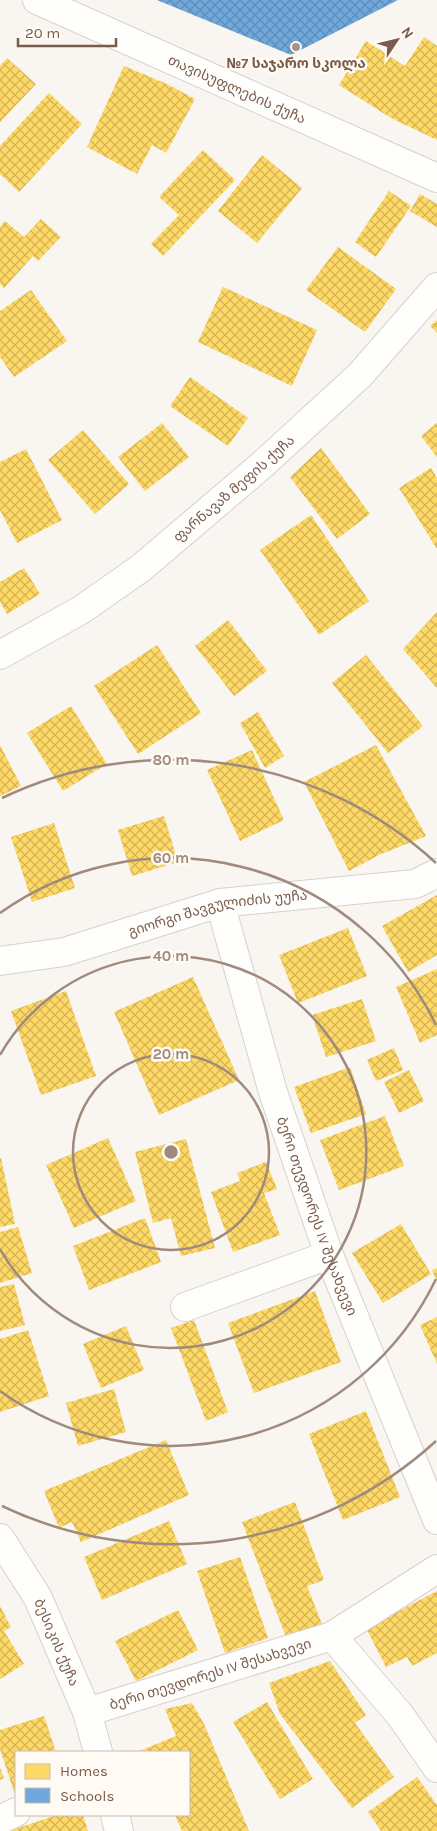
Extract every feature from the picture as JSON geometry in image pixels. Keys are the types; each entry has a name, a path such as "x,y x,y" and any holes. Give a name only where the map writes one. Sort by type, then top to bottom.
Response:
{"street":[{"name":"თავისუფლების ქუჩა","path":"37,0 437,178"},
{"name":"ფარნავაზ მეფის ქუჩა","path":"2,649 81,610 141,568 262,465 360,376 437,287"},
{"name":"გიორგი შავგულიძის უუჩა","path":"0,962 64,952 220,903 415,884 437,873"},
{"name":"ბერი თევდორეს IV შესახვევი","path":"220,903 273,1092 329,1255 437,1520"},
{"path":"185,1307 329,1255"},
{"name":"ბესიკის ქუჩა","path":"0,1538 38,1598 87,1712 98,1751"},
{"name":"ბერი თევდორეს IV შესახვევი","path":"87,1712 332,1636 437,1569"},
{"path":"332,1636 400,1715 437,1768"},
{"path":"0,1820 15,1812"},
{"path":"115,1816 119,1831"}],"building: Homes":[{"path":"424,37 437,46 437,140 391,118 339,85 366,41 405,66"},
{"path":"7,58 36,84 0,122 0,66"},
{"path":"124,66 167,84 195,99 166,153 152,145 137,174 87,147"},
{"path":"49,93 82,124 19,192 0,174 0,146"},
{"path":"203,150 235,180 163,256 151,244 179,215 159,197"},
{"path":"262,155 302,188 257,243 218,211"},
{"path":"389,191 411,206 376,257 355,242"},
{"path":"420,194 437,204 437,227 410,211"},
{"path":"41,219 61,237 38,261 33,256 4,288 0,284 0,227 5,221 24,237"},
{"path":"338,247 396,289 365,332 306,290"},
{"path":"223,287 317,330 292,386 198,342"},
{"path":"31,290 67,341 14,377 0,357 0,311"},
{"path":"437,320 437,333 430,326"},
{"path":"190,377 248,418 228,446 170,406"},
{"path":"162,423 189,457 145,491 118,457"},
{"path":"437,423 437,457 421,436"},
{"path":"83,430 129,484 95,514 48,460"},
{"path":"321,448 370,514 337,539 290,477"},
{"path":"26,449 62,520 17,543 0,510 0,462"},
{"path":"431,468 437,478 437,549 399,488"},
{"path":"311,515 369,601 319,635 260,550"},
{"path":"24,568 40,594 7,614 0,602 0,582"},
{"path":"437,612 437,688 403,649"},
{"path":"228,620 267,671 234,696 195,646"},
{"path":"157,645 201,713 138,754 94,686"},
{"path":"366,655 423,726 388,753 332,683"},
{"path":"71,706 107,764 63,791 27,733"},
{"path":"258,712 284,756 265,768 240,723"},
{"path":"0,745 21,786 0,796"},
{"path":"376,745 426,836 379,855 349,871 304,782"},
{"path":"252,750 284,820 240,841 207,770"},
{"path":"164,816 178,862 132,876 118,830"},
{"path":"54,823 75,888 32,902 11,837"},
{"path":"437,895 437,955 408,972 382,926"},
{"path":"348,928 367,976 298,1003 279,955"},
{"path":"437,969 437,1035 420,1043 396,987"},
{"path":"193,977 239,1080 159,1115 114,1012"},
{"path":"66,991 96,1076 41,1095 11,1011"},
{"path":"362,999 376,1041 326,1057 312,1015"},
{"path":"394,1048 403,1070 376,1081 367,1060"},
{"path":"350,1067 366,1114 311,1133 294,1087"},
{"path":"409,1070 424,1101 399,1113 384,1082"},
{"path":"385,1116 404,1166 339,1190 320,1140"},
{"path":"108,1138 136,1201 74,1228 46,1165"},
{"path":"186,1139 215,1248 181,1256 171,1218 153,1223 135,1152"},
{"path":"0,1159 15,1224 0,1227"},
{"path":"266,1162 277,1189 264,1193 280,1235 233,1252 211,1192 240,1181 237,1173"},
{"path":"145,1218 161,1262 89,1290 73,1246"},
{"path":"401,1224 431,1274 383,1303 352,1253"},
{"path":"18,1227 32,1273 0,1283 0,1232"},
{"path":"437,1268 437,1281 432,1270"},
{"path":"14,1284 25,1325 0,1331 0,1287"},
{"path":"315,1291 341,1362 254,1393 228,1323"},
{"path":"437,1317 437,1364 420,1325"},
{"path":"194,1320 228,1412 206,1421 171,1328"},
{"path":"126,1326 144,1370 101,1388 83,1344"},
{"path":"28,1330 49,1396 0,1412 0,1339"},
{"path":"114,1389 126,1432 78,1446 66,1403"},
{"path":"366,1411 400,1497 343,1520 309,1434"},
{"path":"166,1440 189,1495 81,1542 72,1522 59,1528 44,1491"},
{"path":"295,1502 324,1580 307,1586 322,1624 286,1637 242,1522"},
{"path":"169,1521 187,1564 102,1600 84,1557"},
{"path":"240,1557 268,1638 225,1653 197,1571"},
{"path":"437,1591 437,1653 412,1666 407,1657 386,1667 366,1628"},
{"path":"0,1606 11,1627 4,1631 24,1664 0,1679"},
{"path":"178,1610 198,1650 136,1681 115,1641"},
{"path":"330,1661 366,1715 355,1723 394,1777 352,1808 280,1714 269,1683"},
{"path":"267,1702 313,1779 280,1799 233,1722"},
{"path":"192,1703 204,1724 249,1831 182,1831 175,1816 190,1816 190,1751 139,1751 176,1736 165,1709"},
{"path":"44,1716 56,1751 15,1751 14,1792 0,1749 0,1730"},
{"path":"0,1768 4,1778 0,1780"},
{"path":"417,1777 437,1805 437,1831 381,1831 368,1812"},
{"path":"54,1816 83,1816 88,1831 9,1831"}],"building: Schools":[{"path":"157,0 398,0 291,55"}],"place":[{"name":"№7 საჯარო სკოლა","path":"296,47"}]}
